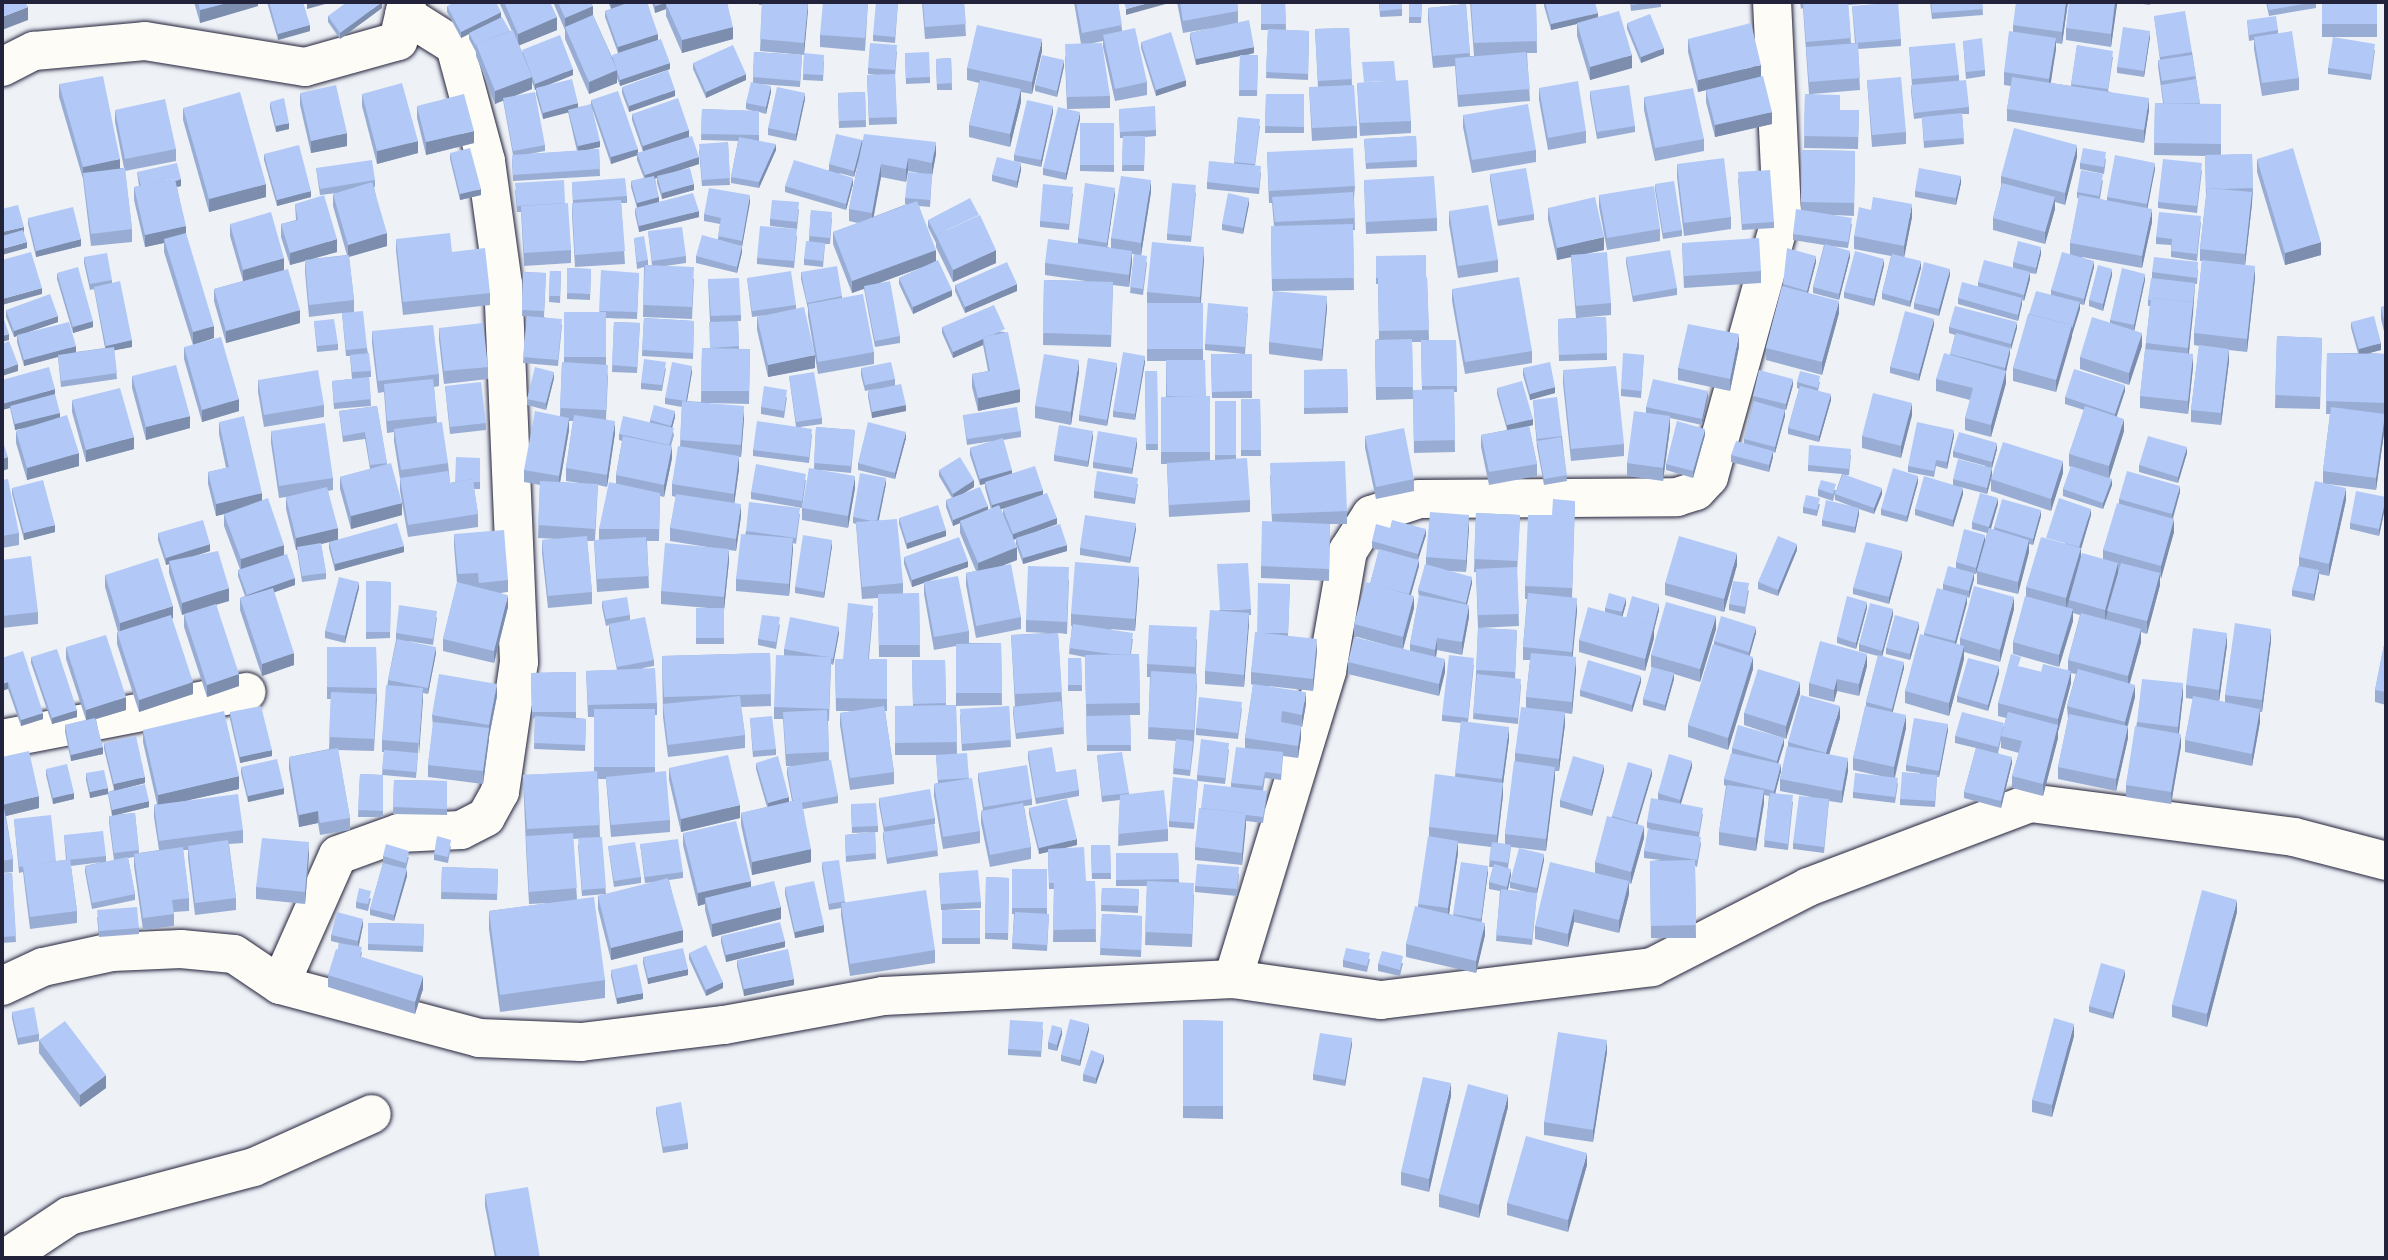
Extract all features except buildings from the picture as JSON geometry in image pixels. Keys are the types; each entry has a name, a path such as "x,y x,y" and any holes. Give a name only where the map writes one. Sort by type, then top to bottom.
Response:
{"street":[{"path":"1233,979 1327,671 1348,551 1371,515 1419,499 1677,497 1696,491 1709,477 1782,213 1772,2"},
{"path":"2,67 34,51 145,41 306,67 398,41 405,8 455,46 486,161 504,298 519,662 500,792 485,817 461,830 399,833 338,855 280,985"},
{"path":"2,739 247,692"},
{"path":"2,986 43,967 112,952 181,949 234,954 280,985 479,1038 581,1042 724,1025 883,996 1233,979 1381,1000 1652,967 1808,887 2030,803 2294,837 2386,861"},
{"path":"6,1258 69,1216 254,1167 372,1114"}]}
